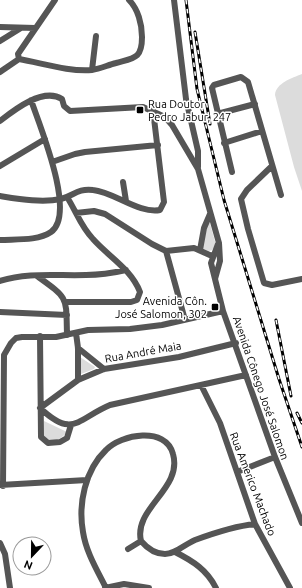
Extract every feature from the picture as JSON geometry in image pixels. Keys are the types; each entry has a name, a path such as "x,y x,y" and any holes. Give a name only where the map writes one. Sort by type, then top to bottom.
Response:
{"street":[{"path":"0,72 19,59 68,68 92,70 134,59 140,51 142,28 136,11 129,0"},
{"path":"174,0 186,99 198,151 198,169 210,214 204,228 200,250"},
{"path":"19,59 18,54 53,1"},
{"path":"0,27 35,28"},
{"path":"0,41 22,28"},
{"path":"92,70 96,36"},
{"path":"232,172 217,114 212,87 244,77 248,82 255,104 281,195"},
{"path":"0,121 31,100 53,96 62,99 64,106 70,111 143,107 153,110 165,117 172,125 198,169"},
{"path":"31,100 64,198 76,213 82,226 93,240 126,270 137,285 140,292 137,300 131,302 66,302"},
{"path":"217,114 255,104"},
{"path":"0,196 48,200 64,198 81,190 94,190 154,211 160,210 164,202 153,110"},
{"path":"224,143 262,131"},
{"path":"0,166 45,140"},
{"path":"52,162 85,152 158,145"},
{"path":"272,166 243,195 242,204 248,229 264,283 272,285 302,279"},
{"path":"123,182 126,201"},
{"path":"0,240 28,238 52,231 58,223 64,198"},
{"path":"76,213 94,211 105,214 152,244 166,251 184,248 200,250 215,256"},
{"name":"Avenida Cônego José Salomon","path":"210,214 219,243 215,256 220,264 215,266 215,279 223,310 236,343 275,457 302,523"},
{"path":"166,251 185,320"},
{"path":"0,281 10,278 37,276 88,276 126,270"},
{"path":"37,276 59,292 66,302 67,335"},
{"path":"87,480 1,486 2,355 11,343 16,338 67,335 88,330 130,329 162,325 223,310"},
{"path":"0,312 66,314"},
{"path":"76,333 78,348 78,380"},
{"path":"40,336 41,436 44,441 54,443 64,440 67,438 71,425"},
{"name":"Rua André Maia","path":"40,408 78,380 104,369 179,357 236,343"},
{"path":"78,348 104,369"},
{"path":"40,408 56,421 71,425 80,422 93,412 110,405 246,375"},
{"name":"Rua Americo Machado","path":"201,386 220,423 255,524 290,588"},
{"path":"149,588 124,584 106,588 86,546 83,531 82,514 87,480 97,460 106,449 120,440 136,436 150,435 169,446 173,453 173,470 163,494 142,522 139,530 141,541 151,551 166,554 175,552 194,540 234,528 255,524"},
{"path":"237,472 275,457"},
{"path":"128,549 141,541"},
{"path":"0,543 5,554 10,588"},
{"path":"175,552 203,569 211,578 216,588"}],"shaded area":[{"path":"302,74 302,191 294,167 275,95 281,84"},
{"path":"209,220 216,245 209,251 203,249 202,237"},
{"path":"80,357 95,367 94,369 81,374"},
{"path":"44,421 67,432 58,440 45,438 43,434"}],"railway":[{"path":"186,0 197,89 224,200 279,379 302,447"},
{"path":"195,32 210,124"},
{"path":"276,320 291,396"},
{"path":"297,413 302,423"}],"place":[{"name":"Rua Doutor Pedro Jabur, 247","path":"140,110"},
{"name":"Avenida Côn. José Salomon, 302","path":"215,307"}]}
